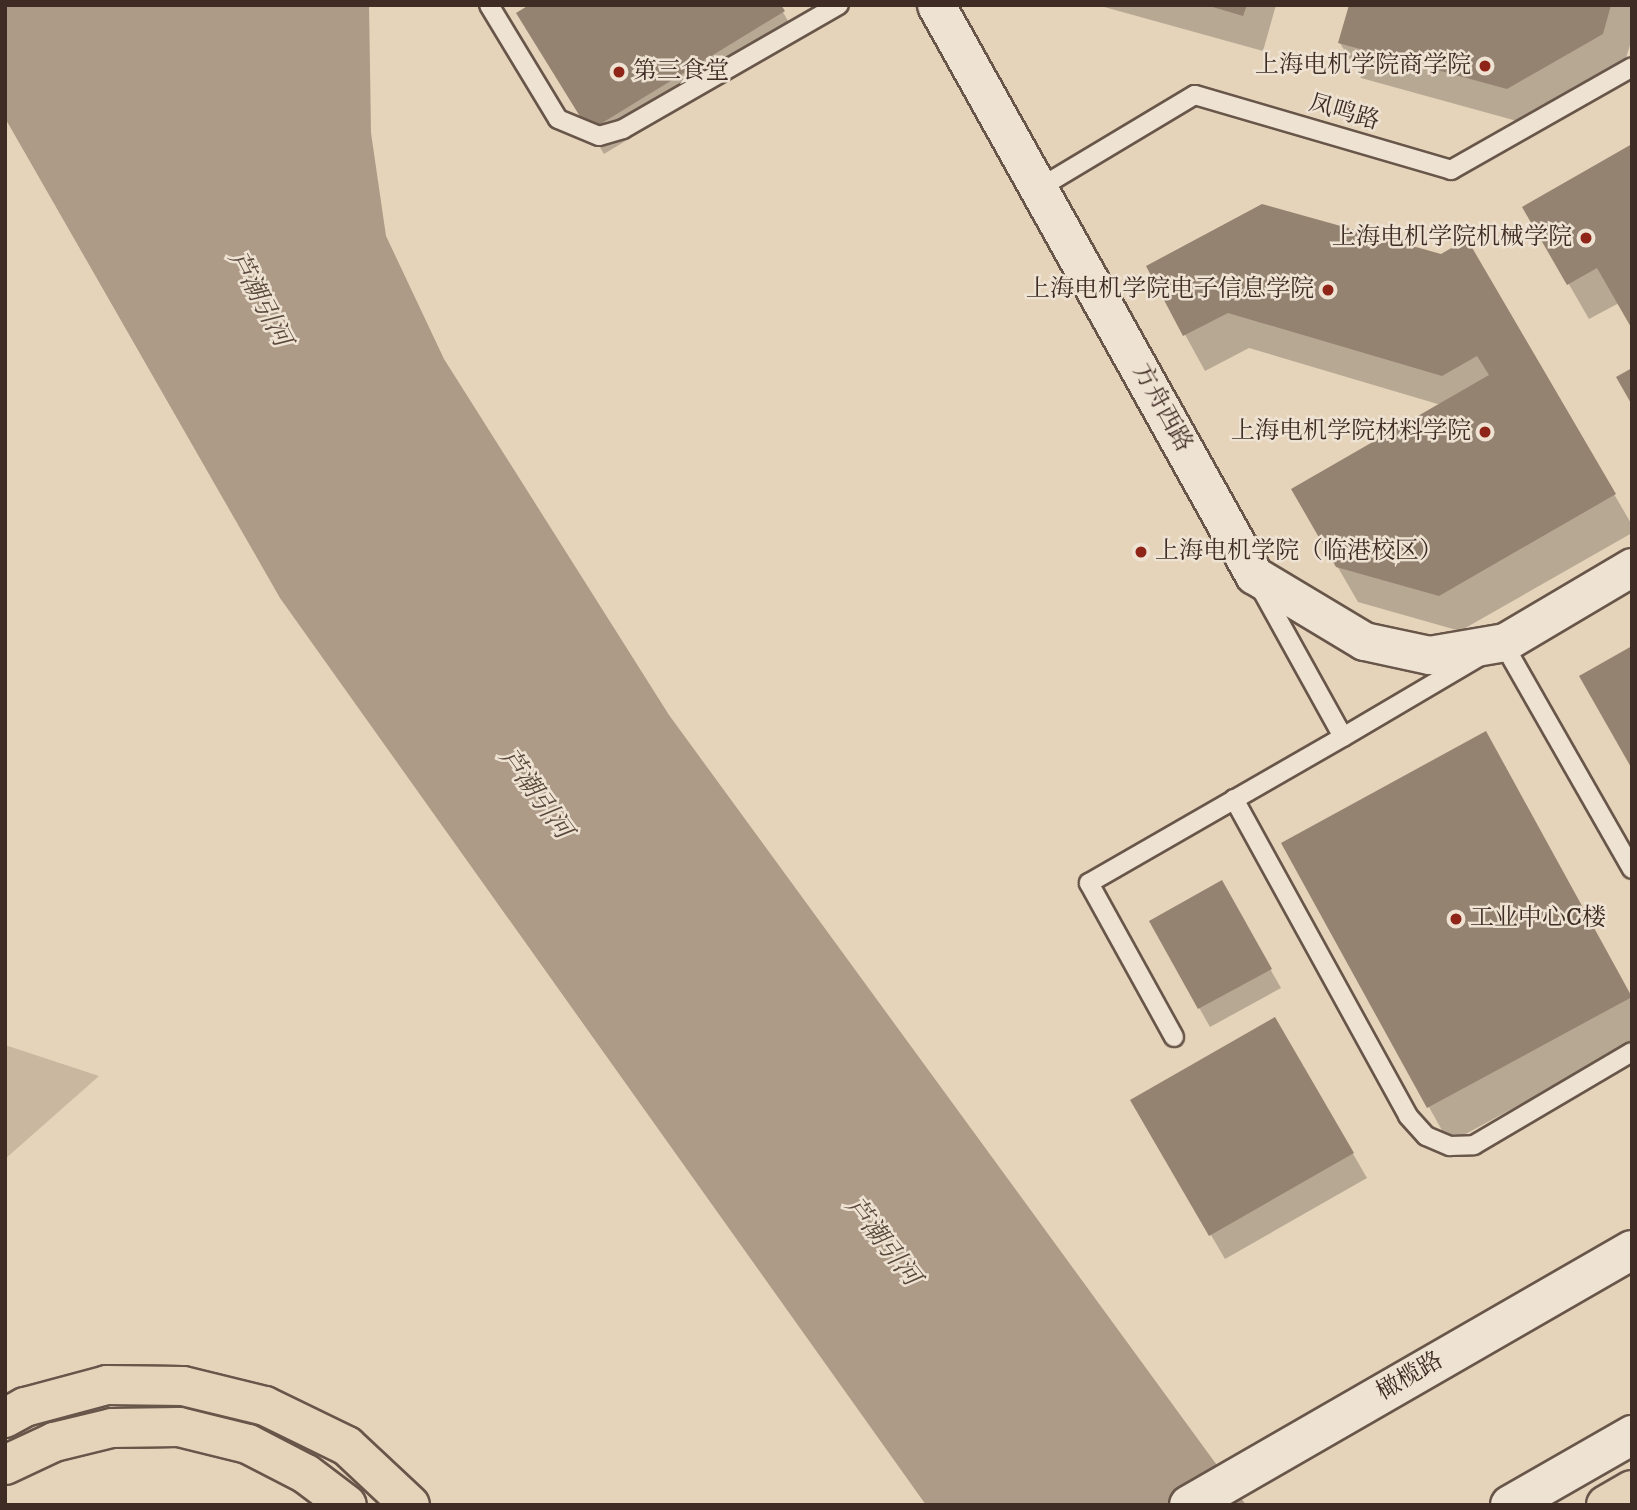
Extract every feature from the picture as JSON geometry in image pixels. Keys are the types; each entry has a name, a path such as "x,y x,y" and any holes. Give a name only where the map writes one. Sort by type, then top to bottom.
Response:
{"highway":[{"path":"5,1418 25,1407 107,1385 183,1386 265,1406 346,1446 410,1505"},
{"path":"5,1465 54,1441 112,1427 179,1427 248,1444 306,1474 347,1505"},
{"path":"1606,1505 1632,1490"}],"main road":[{"name":"橄榄路","path":"1189,1505 1632,1250"},
{"path":"1510,1505 1632,1435"}],"street":[{"name":"方舟西路","path":"936,5 1041,187 1254,575"},
{"path":"1254,575 1364,641 1429,654 1505,642 1632,568"}],"lane":[{"path":"489,5 558,119 578,131 599,136 623,129 839,5"},
{"name":"凤鸣路","path":"1041,187 1195,95 1451,170 1632,67"},
{"path":"1254,575 1343,737"},
{"path":"1174,1037 1089,883 1505,642 1632,869"},
{"path":"1234,800 1408,1116 1426,1136 1450,1146 1474,1145 1632,1052"}],"shaded area":[{"path":"5,1045 99,1076 5,1159"}],"water":[{"name":"芦潮引河","path":"5,5 369,5 371,133 386,236 444,359 669,715 1246,1505 926,1505 280,598 5,118"}],"building":[{"name":"第三食堂","path":"529,5 781,5 785,11 589,131 516,13"},
{"path":"1206,5 1247,5 1243,16"},
{"name":"上海电机学院商学院","path":"1349,5 1611,5 1603,34 1507,89 1338,43"},
{"name":"上海电机学院机械学院","path":"1632,144 1632,329 1597,268 1567,285 1522,207"},
{"path":"1262,204 1441,254 1467,239 1616,494 1439,596 1336,567 1291,489 1489,375 1477,356 1442,376 1228,313 1183,336 1146,266"},
{"path":"1632,368 1632,405 1616,377"},
{"path":"1632,646 1632,769 1579,676"},
{"name":"工业中心C楼","path":"1486,731 1632,997 1427,1108 1281,843"},
{"path":"1222,880 1272,969 1198,1009 1149,921"},
{"path":"1275,1017 1354,1153 1209,1236 1130,1100"}],"place":[{"name":"上海电机学院商学院","path":"1485,66"},
{"name":"第三食堂","path":"619,72"},
{"name":"上海电机学院机械学院","path":"1586,238"},
{"name":"上海电机学院电子信息学院","path":"1328,290"},
{"name":"上海电机学院材料学院","path":"1485,432"},
{"name":"上海电机学院（临港校区）","path":"1141,552"},
{"name":"工业中心C楼","path":"1456,919"}]}
